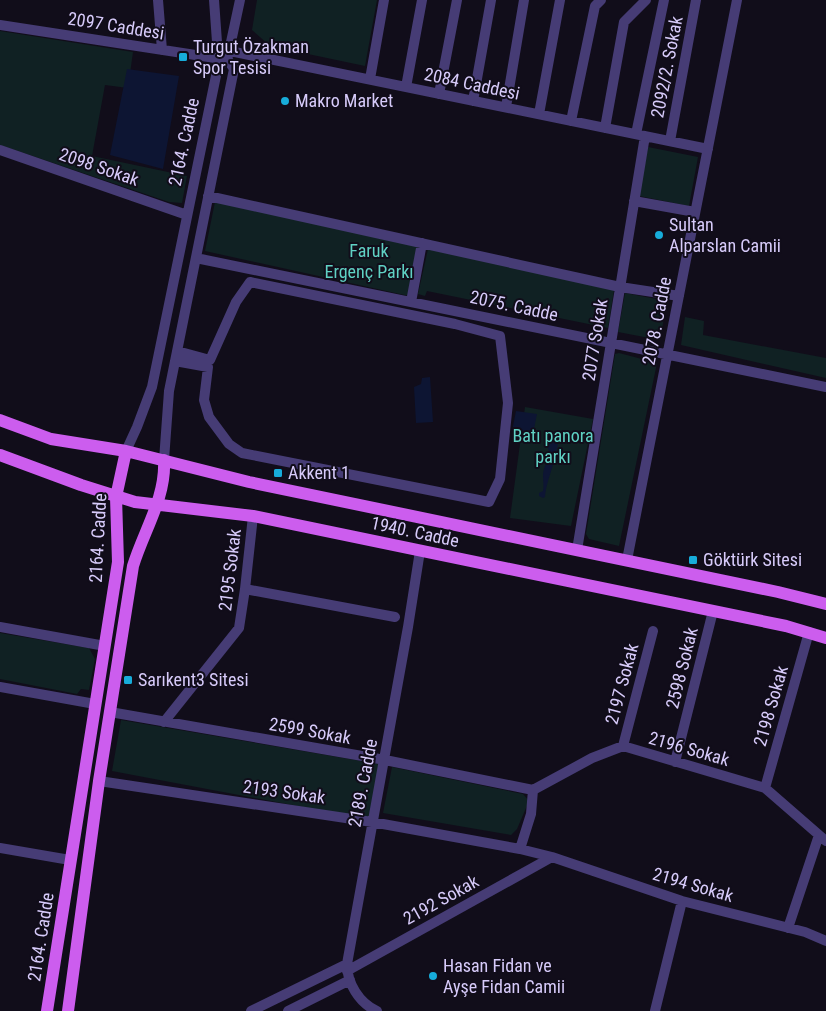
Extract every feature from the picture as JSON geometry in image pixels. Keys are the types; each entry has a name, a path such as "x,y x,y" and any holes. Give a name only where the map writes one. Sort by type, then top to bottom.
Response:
{"main road":[{"name":"1940. Cadde","path":"0,420 51,439 126,451 248,482 808,598 826,604"},
{"name":"2164. Cadde","path":"47,1011 118,562 116,497 126,451"},
{"name":"1940. Cadde","path":"0,455 116,497 135,502 253,516 713,611 809,632 826,638"},
{"name":"2164. Cadde","path":"68,1011 99,781 133,566 158,504 164,472 164,460"}],"street":[{"path":"158,0 162,50"},
{"path":"214,0 216,42"},
{"path":"229,55 240,0"},
{"path":"370,80 384,0"},
{"path":"406,87 422,0"},
{"path":"439,94 457,0"},
{"path":"473,100 491,0"},
{"path":"506,107 524,0"},
{"path":"539,114 560,0"},
{"path":"605,128 623,26 631,14 646,0"},
{"name":"2077 Sokak","path":"577,550 634,201 641,135 664,0"},
{"name":"2092/2. Sokak","path":"670,141 696,0"},
{"name":"2078. Cadde","path":"627,560 737,0"},
{"path":"571,121 598,3"},
{"name":"2097 Caddesi","path":"0,24 162,50 229,55"},
{"name":"2084 Caddesi","path":"229,55 473,100 708,149"},
{"name":"2164. Cadde","path":"126,451 152,387 218,66 229,55 234,69 176,356 167,412 164,460"},
{"name":"2098 Sokak","path":"0,150 187,215"},
{"path":"208,196 620,287 679,296"},
{"path":"634,201 695,212"},
{"path":"412,302 422,243"},
{"name":"2075. Cadde","path":"196,258 826,387"},
{"path":"250,282 455,324 500,336 508,403 500,480 489,502 242,453 229,444 209,417 204,400 209,364 236,302 250,282"},
{"path":"176,356 209,364"},
{"name":"2195 Sokak","path":"164,722 238,628 245,589 253,516"},
{"name":"2189. Cadde","path":"348,972 372,822 385,760 420,551"},
{"path":"245,589 395,617"},
{"name":"2598 Sokak","path":"675,762 713,611"},
{"path":"0,627 105,646"},
{"name":"2197 Sokak","path":"622,746 653,631"},
{"name":"2198 Sokak","path":"765,788 809,632"},
{"path":"0,687 95,704"},
{"name":"2599 Sokak","path":"110,712 385,760 533,790"},
{"name":"2196 Sokak","path":"533,790 592,758 622,746 765,788 823,838"},
{"name":"2193 Sokak","path":"99,781 372,822 520,849 552,857"},
{"path":"520,849 531,814 533,790"},
{"path":"788,928 823,838"},
{"path":"0,848 70,860"},
{"name":"2192 Sokak","path":"288,1011 348,972 552,857"},
{"name":"2194 Sokak","path":"552,857 682,901 805,932 826,940"},
{"path":"655,1011 682,901"},
{"path":"348,972 358,997 370,1008 377,1011"},
{"name":"2192 Sokak","path":"251,1011 348,972"}],"green space":[{"path":"257,0 377,0 365,66 270,46 252,30"},
{"path":"0,31 133,52 128,88 105,85 92,156 187,176 182,203 169,202 0,145"},
{"path":"648,147 698,157 689,206 639,196"},
{"name":"Faruk Ergenç Parkı","path":"215,202 418,246 409,296 205,251"},
{"name":"Faruk Ergenç Parkı","path":"428,249 614,290 608,328 427,291 425,296 418,294"},
{"path":"625,293 667,301 660,340 618,332"},
{"path":"685,317 704,321 703,335 826,358 826,378 681,345"},
{"path":"619,353 657,363 619,546 589,539 586,534 615,354"},
{"name":"Batı panora parkı","path":"525,407 593,419 571,526 510,518"},
{"path":"0,633 89,648 95,659 89,690 81,689 77,694 0,679"},
{"path":"121,720 379,764 369,817 361,818 112,771"},
{"path":"392,767 523,794 529,801 517,829 511,835 383,813"}],"water":[{"path":"127,69 179,76 163,169 110,155"},
{"path":"430,377 433,422 416,423 414,387 421,384 422,378"},
{"path":"516,411 537,414 534,429 527,434 512,431"},
{"path":"555,441 558,444 545,497 543,498 539,496 539,493 543,491 543,474 549,457 547,446 549,442"}],"place":[{"name":"Turgut Özakman Spor Tesisi","path":"183,57"},
{"name":"Makro Market","path":"285,101"},
{"name":"Sultan Alparslan Camii","path":"659,235"},
{"name":"Akkent 1","path":"278,473"},
{"name":"Göktürk Sitesi","path":"693,560"},
{"name":"Sarıkent3 Sitesi","path":"128,680"},
{"name":"Hasan Fidan ve Ayşe Fidan Camii","path":"433,976"}]}
